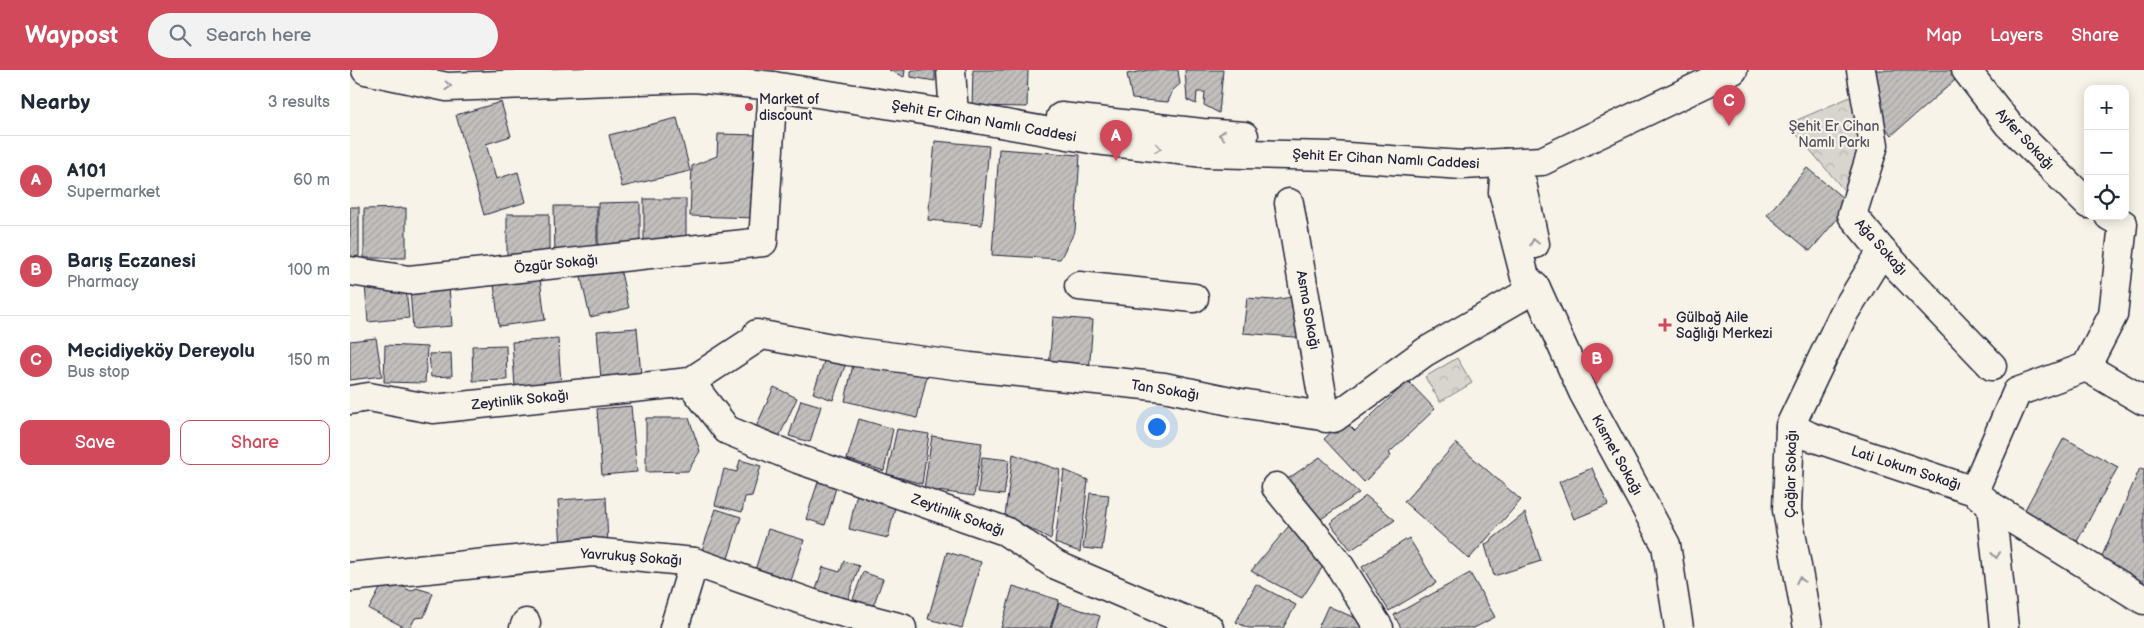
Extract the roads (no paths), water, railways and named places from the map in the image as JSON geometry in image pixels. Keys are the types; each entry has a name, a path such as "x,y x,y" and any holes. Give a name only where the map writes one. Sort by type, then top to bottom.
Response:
{"street":[{"name":"Şehit Er Cihan Namlı Caddesi","path":"366,70 446,87 695,78 773,86 954,110 1202,133 1457,151 1540,150 1707,70"},
{"name":"Şehit Er Cihan Namlı Caddesi","path":"729,70 789,77 1096,140 1204,153 1333,156 1462,165 1542,161 1733,70"},
{"path":"951,70 954,110"},
{"name":"Ağa Sokağı","path":"1861,70 1874,145 1852,214 1882,251 1992,366"},
{"name":"Ayfer Sokağı","path":"1966,70 2008,124 2084,200"},
{"name":"Özgür Sokağı","path":"350,271 409,280 763,242 773,86"},
{"path":"1326,418 1334,418 1425,352 1536,288 1541,274 1522,183 1505,163"},
{"name":"Asma Sokağı","path":"1289,203 1326,418"},
{"path":"2004,628 1982,499 2016,392 2086,367 2113,314 2116,220"},
{"name":"Çağlar Sokağı","path":"1808,628 1787,510 1790,426 1844,313 1882,251"},
{"path":"1079,286 1194,298"},
{"name":"Kısmet Sokağı","path":"1536,288 1583,392 1666,544 1679,628"},
{"name":"Tan Sokağı","path":"690,382 757,338 757,334 848,352 1164,387 1326,418"},
{"path":"2086,367 2144,401"},
{"name":"Zeytinlik Sokağı","path":"350,400 368,397 433,409 690,382 727,430 798,459 1005,531 1056,565 1180,618 1209,628"},
{"name":"Lati Lokum Sokağı","path":"1790,426 1809,436 1982,499 2144,600"},
{"path":"1276,487 1338,563 1378,628"},
{"name":"Yavrukuş Sokağı","path":"350,577 592,552 694,562 822,607 902,628"},
{"path":"674,628 694,562"}],"place":[{"name":"Market of discount","path":"749,107"},
{"name":"Mecidiyeköy Dereyolu","path":"1729,126"},
{"name":"A101","path":"1116,161"},
{"name":"Gülbağ Aile Sağlığı Merkezi","path":"1665,325"},
{"name":"Barış Eczanesi","path":"1597,384"}],"park label":[{"name":"Şehit Er Cihan Namlı Parkı","path":"1834,134"}]}
